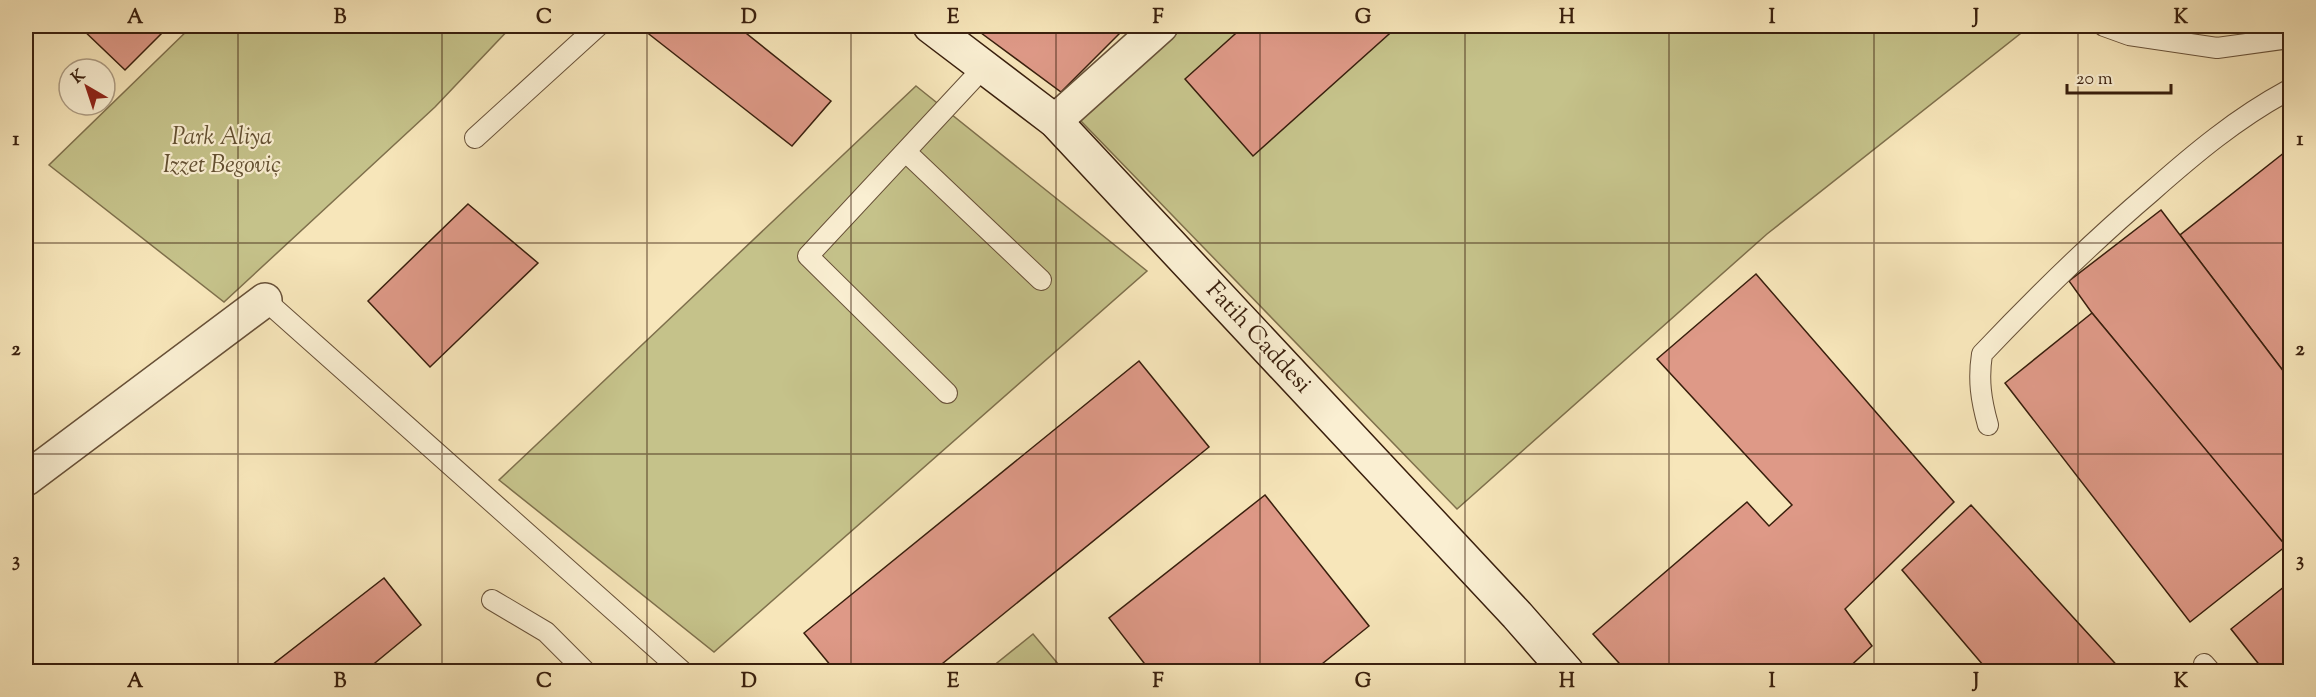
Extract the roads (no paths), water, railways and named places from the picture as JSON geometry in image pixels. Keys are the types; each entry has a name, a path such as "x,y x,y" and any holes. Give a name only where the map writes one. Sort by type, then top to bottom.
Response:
{"main road":[{"path":"1055,122 1161,26"},
{"name":"Fatih Caddesi","path":"940,28 984,67 1055,122 1517,615 1567,672"},
{"path":"26,479 265,300"}],"lane":[{"path":"475,138 518,96 598,26"},
{"path":"2104,26 2129,35 2217,48 2263,32 2290,38"},
{"path":"947,393 808,256 984,67"},
{"path":"1988,425 1980,394 1979,374 1982,354 2082,251 2172,174 2249,112 2287,91 2290,92"},
{"path":"906,152 1041,280"},
{"path":"265,300 682,672"},
{"path":"492,600 546,632 585,672"}],"park label":[{"name":"Park Aliya Izzet Begoviç","path":"222,152"}]}
